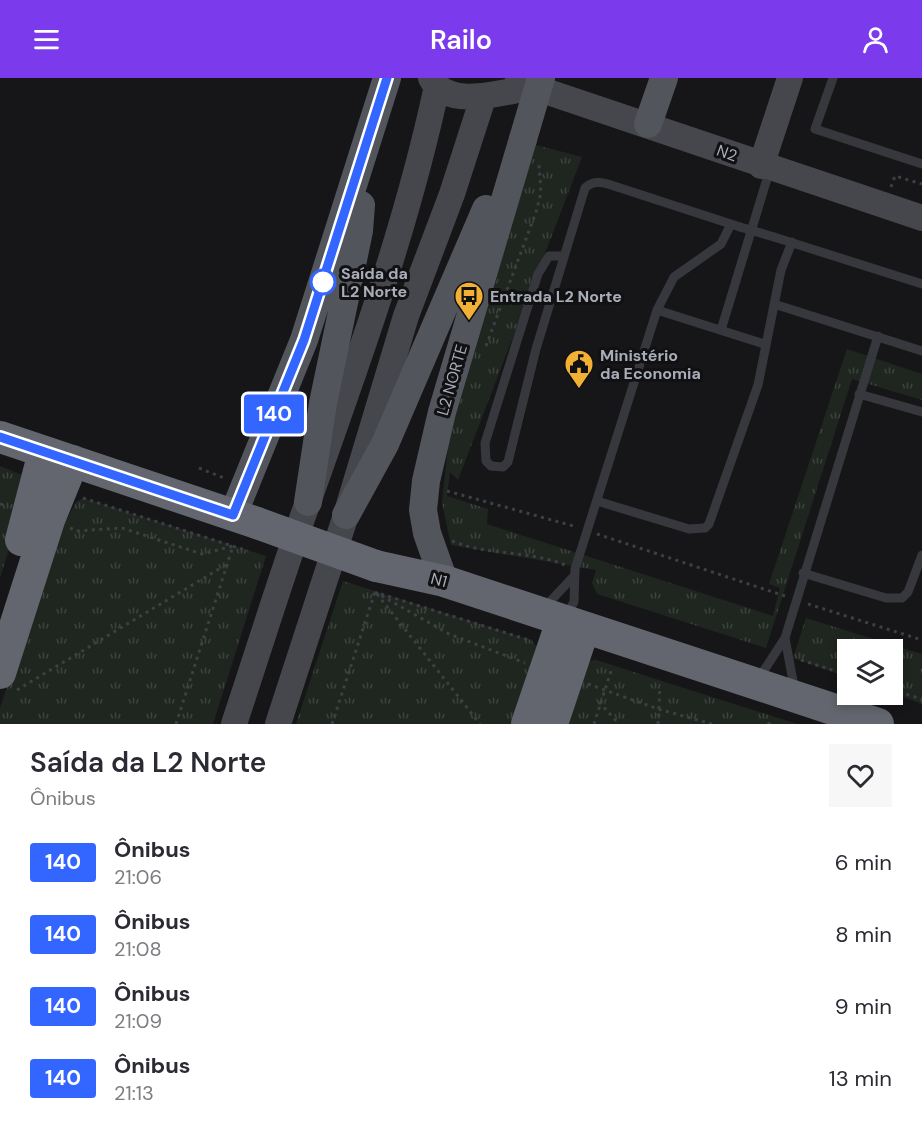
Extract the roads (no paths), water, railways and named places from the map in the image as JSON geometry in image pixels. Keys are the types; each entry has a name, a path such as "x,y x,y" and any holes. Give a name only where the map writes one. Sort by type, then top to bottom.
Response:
{"highway":[{"name":"N1","path":"0,437 74,461 375,579 444,581 554,626 755,684 878,724"},
{"path":"0,606 30,514 44,452"},
{"path":"7,682 49,520 74,461"},
{"path":"527,724 554,626"},
{"path":"552,724 554,626"}],"main road":[{"path":"648,124 664,78"},
{"path":"766,167 790,78"},
{"name":"N2","path":"434,82 452,93 492,90 531,81 766,167 922,218"},
{"name":"L2 NORTE","path":"444,581 423,510 425,487 442,412 526,150 531,81"},
{"path":"234,724 342,407 399,231 424,147 434,82"},
{"path":"246,530 386,84"},
{"path":"278,724 346,515 406,316 492,90"},
{"path":"346,515 386,444 501,175 526,150"},
{"path":"308,502 323,402 359,231 360,167"}],"lane":[{"path":"833,78 816,129 922,164"},
{"path":"721,330 766,167"},
{"path":"563,256 549,256 538,274 485,443 486,460 491,466 503,467 508,462 563,256 585,189 593,182 922,284"},
{"path":"554,626 588,530 657,310 674,277 721,244 735,225"},
{"path":"597,501 689,529 705,528 710,524 758,385 764,344 781,270 792,242"},
{"path":"774,304 922,351"},
{"path":"657,310 764,344"},
{"path":"755,684 786,638 803,573 878,336"},
{"path":"860,394 922,412"},
{"path":"803,573 886,598 902,598 908,592 922,555"},
{"path":"554,626 574,602 574,572"},
{"path":"786,638 796,697"}],"place":[{"name":"Saída da L2 Norte","path":"323,282"},
{"name":"Entrada L2 Norte","path":"469,322"},
{"name":"Ministério da Economia","path":"579,390"}]}
